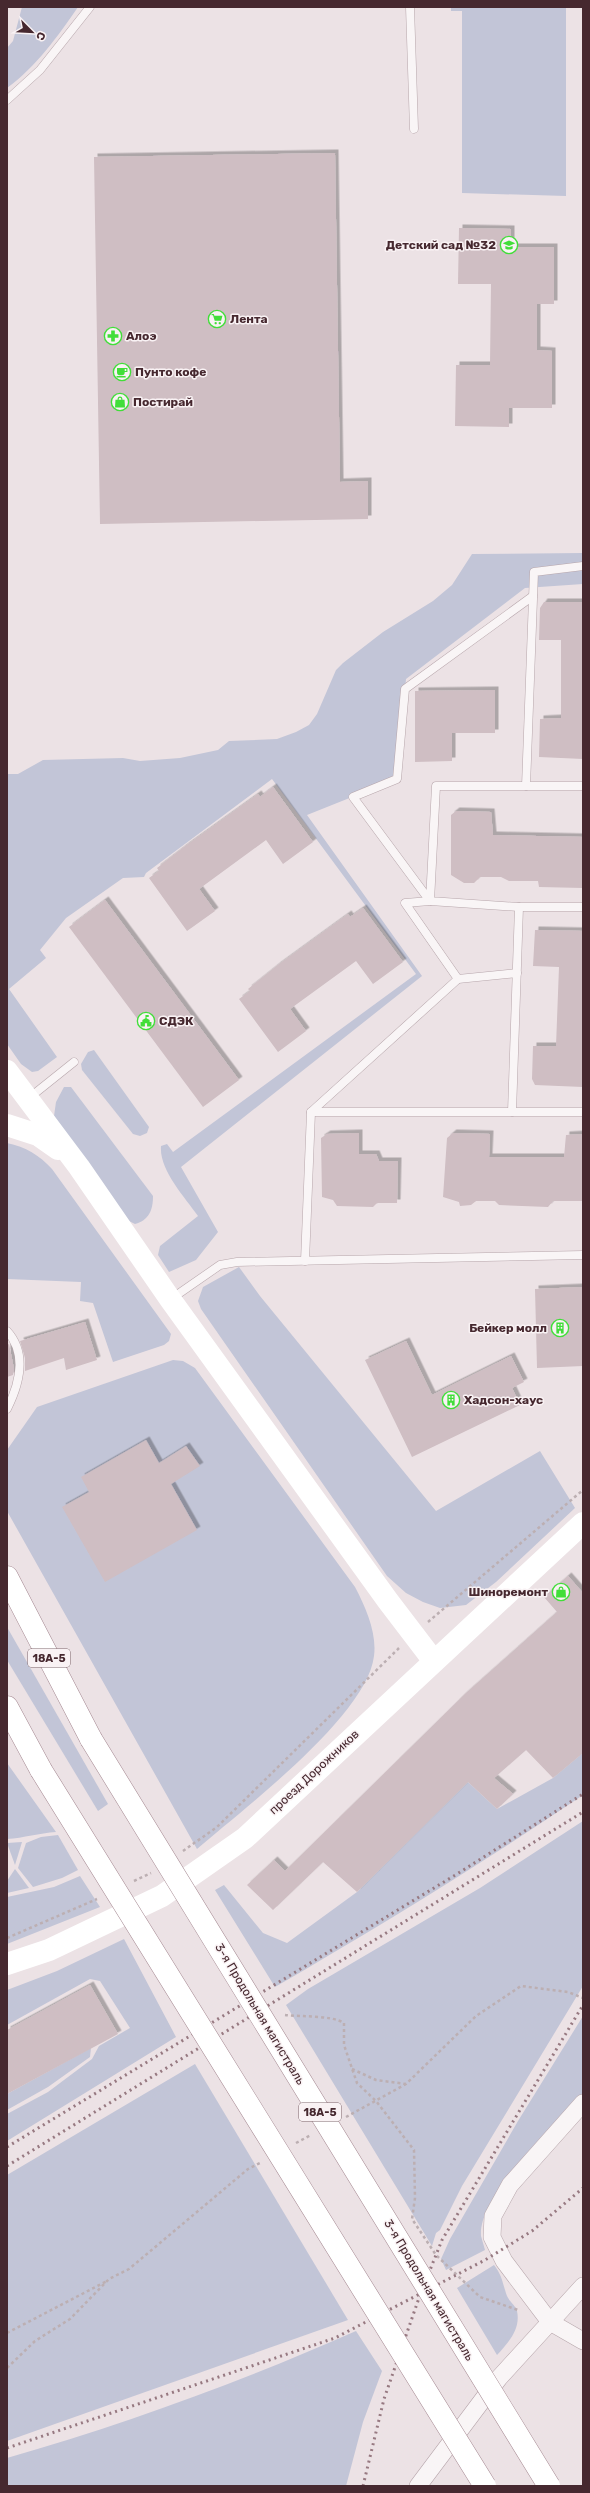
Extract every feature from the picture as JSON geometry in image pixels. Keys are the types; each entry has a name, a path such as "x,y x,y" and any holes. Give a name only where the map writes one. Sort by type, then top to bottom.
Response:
{"main road":[{"path":"7,1071 27,1100 79,1167 170,1299 413,1635 433,1660"},
{"path":"7,1125 21,1129 49,1141 79,1167"},
{"name":"проезд Дорожников","path":"7,1964 49,1950 162,1896 245,1838 433,1660 583,1523"},
{"name":"3-я Продольная магистраль","path":"7,1577 91,1739 549,2486"},
{"path":"7,1707 41,1770 484,2486"}],"street":[{"path":"583,2103 510,2185 493,2216 492,2237 504,2261 550,2322 583,2341"},
{"path":"418,2486 499,2378 583,2286"}],"lane":[{"path":"7,100 40,70 90,7"},
{"path":"410,7 414,128"},
{"path":"526,786 534,572 583,566"},
{"path":"430,902 353,797 397,779 405,690 533,596"},
{"path":"430,902 436,786 583,786"},
{"path":"458,978 405,903 430,902 519,907 583,907"},
{"path":"512,1112 519,907"},
{"path":"305,1261 311,1112 458,978 517,973"},
{"path":"27,1100 74,1062"},
{"path":"311,1112 583,1112"},
{"path":"170,1299 220,1265 237,1262 583,1255"},
{"path":"7,1331 16,1347 20,1373 7,1409"}],"path":[{"path":"181,1852 217,1827 413,1635 583,1490"},
{"path":"132,1882 157,1869"},
{"path":"7,1938 99,1898"},
{"path":"282,2015 312,2018 334,2017 344,2023 344,2045 357,2083 376,2100 414,2150 415,2198 412,2219 436,2255 480,2297 550,2322"},
{"path":"352,2069 376,2080 406,2084"},
{"path":"7,2333 109,2279"}],"shaded area":[{"path":"22,7 78,7 37,61 18,80 7,88 7,48 13,41"},
{"path":"451,7 566,7 566,196 462,193 462,11 451,11"},
{"path":"583,553 583,584 525,588 406,679 397,779 307,815 422,976 181,1167 218,1232 196,1260 169,1272 158,1255 160,1246 198,1216 168,1174 161,1155 161,1146 167,1144 173,1152 416,974 272,779 146,873 144,877 123,878 66,918 40,950 46,958 9,989 57,1057 38,1071 32,1072 21,1064 7,1044 7,774 18,774 43,760 123,758 140,761 180,758 218,750 229,741 277,739 296,732 309,725 317,714 336,670 383,632 433,601 452,585 472,554"},
{"path":"94,1050 149,1127 147,1133 140,1136 133,1134 82,1070 81,1064 88,1052"},
{"path":"64,1087 71,1087 153,1196 151,1210 144,1220 135,1224 129,1221 54,1116 56,1102"},
{"path":"7,1143 32,1152 52,1169 171,1334 169,1341 164,1345 113,1362 93,1303 80,1301 81,1282 7,1279"},
{"path":"239,1267 260,1296 436,1511 540,1451 575,1508 496,1582 466,1605 440,1608 423,1602 406,1593 387,1576 201,1309 198,1301 203,1287"},
{"path":"173,1360 183,1361 195,1368 355,1587 370,1621 374,1638 374,1656 366,1680 350,1706 327,1733 300,1760 197,1849 7,1511 7,1450 37,1407"},
{"path":"7,1627 108,1804 98,1811 7,1660"},
{"path":"583,1753 583,1795 431,1894 275,1987 215,1890 224,1885 263,1933 287,1943 357,1892 468,1782 497,1809 553,1778"},
{"path":"7,1763 56,1832 7,1839"},
{"path":"583,1821 583,1986 462,2186 440,2230 436,2233 432,2246 286,2005 308,1989 480,1888"},
{"path":"58,1835 78,1870 62,1878 33,1887 18,1868 26,1843 41,1837"},
{"path":"22,1842 15,1865 7,1843"},
{"path":"15,1869 29,1888 7,1893 7,1881"},
{"path":"80,1876 100,1907 7,1944 7,1897 54,1887"},
{"path":"124,1939 176,2037 7,2141 7,2114 48,2092 92,2059 99,2046 130,2028 100,1981 90,1979 7,2025 7,1990 57,1971"},
{"path":"583,2016 583,2093 521,2160 492,2201 483,2220 481,2236 485,2250 446,2270 441,2259 450,2239 518,2121"},
{"path":"91,2048 90,2057 48,2087 7,2110 7,2094"},
{"path":"195,2064 348,2320 7,2441 7,2175"},
{"path":"494,2265 501,2276 509,2300 517,2311 518,2318 513,2335 497,2355 457,2288"},
{"path":"356,2331 382,2371 363,2422 346,2486 7,2486 7,2458 95,2431 227,2384"}],"building":[{"name":"Лента","path":"335,153 340,482 368,481 368,519 100,524 94,157"},
{"path":"459,228 511,229 511,247 554,247 554,304 537,304 537,350 552,351 552,408 509,408 509,427 455,426 456,365 490,365 491,284 458,284"},
{"path":"544,602 583,602 583,759 539,757 540,719 561,718 561,640 539,640 540,608"},
{"path":"495,690 495,733 452,733 452,761 415,762 415,691"},
{"path":"273,787 313,842 283,864 266,840 199,889 215,911 187,931 149,878 159,871 157,868 187,845 258,794 260,797"},
{"path":"456,811 491,812 493,835 583,837 583,888 539,887 538,881 509,881 501,877 480,877 474,883 464,883 451,875 451,815"},
{"path":"105,900 239,1080 203,1107 69,927"},
{"path":"363,908 403,962 373,984 356,961 290,1009 306,1031 278,1052 239,999 250,991 248,989 278,965 348,914 350,917"},
{"path":"535,930 583,931 583,1087 535,1085 532,1079 533,1046 556,1046 559,967 533,966"},
{"path":"359,1133 359,1154 376,1154 379,1161 398,1161 397,1203 377,1203 373,1207 337,1206 333,1200 322,1197 321,1138 327,1134"},
{"path":"453,1133 490,1134 489,1157 564,1157 566,1135 583,1134 583,1201 553,1201 548,1207 499,1205 495,1201 476,1201 471,1205 460,1206 459,1202 443,1197 447,1138"},
{"name":"Бейкер молл","path":"583,1287 583,1366 537,1368 535,1289"},
{"path":"85,1322 97,1360 66,1370 64,1358 25,1371 25,1358 20,1341"},
{"name":"Хадсон-хаус","path":"406,1341 432,1395 511,1356 524,1382 512,1388 520,1405 412,1457 365,1360"},
{"path":"9,1344 14,1369 13,1375 7,1377 7,1345"},
{"path":"146,1440 159,1463 186,1446 200,1466 171,1484 197,1530 105,1582 62,1507 89,1492 81,1477"},
{"path":"568,1576 583,1593 583,1753 553,1778 526,1750 494,1778 513,1794 497,1809 468,1782 357,1892 323,1862 273,1910 247,1885 274,1860 285,1871 465,1694 557,1612 544,1597"},
{"path":"90,1985 118,2034 7,2094 7,2030"}],"railway":[{"path":"7,2147 457,1874 583,1794"},
{"path":"7,2166 583,1812"},
{"path":"363,2486 384,2399 420,2295 442,2240 583,2005"},
{"path":"7,2448 335,2338 485,2260 532,2231 583,2188"}],"place":[{"name":"Детский сад №32","path":"509,245"},
{"name":"Лента","path":"217,319"},
{"name":"Алоэ","path":"113,336"},
{"name":"Пунто кофе","path":"122,372"},
{"name":"Постирай","path":"120,402"},
{"name":"СДЭК","path":"146,1021"},
{"name":"Бейкер молл","path":"560,1328"},
{"name":"Хадсон-хаус","path":"451,1400"},
{"name":"Шиноремонт","path":"561,1592"}]}
